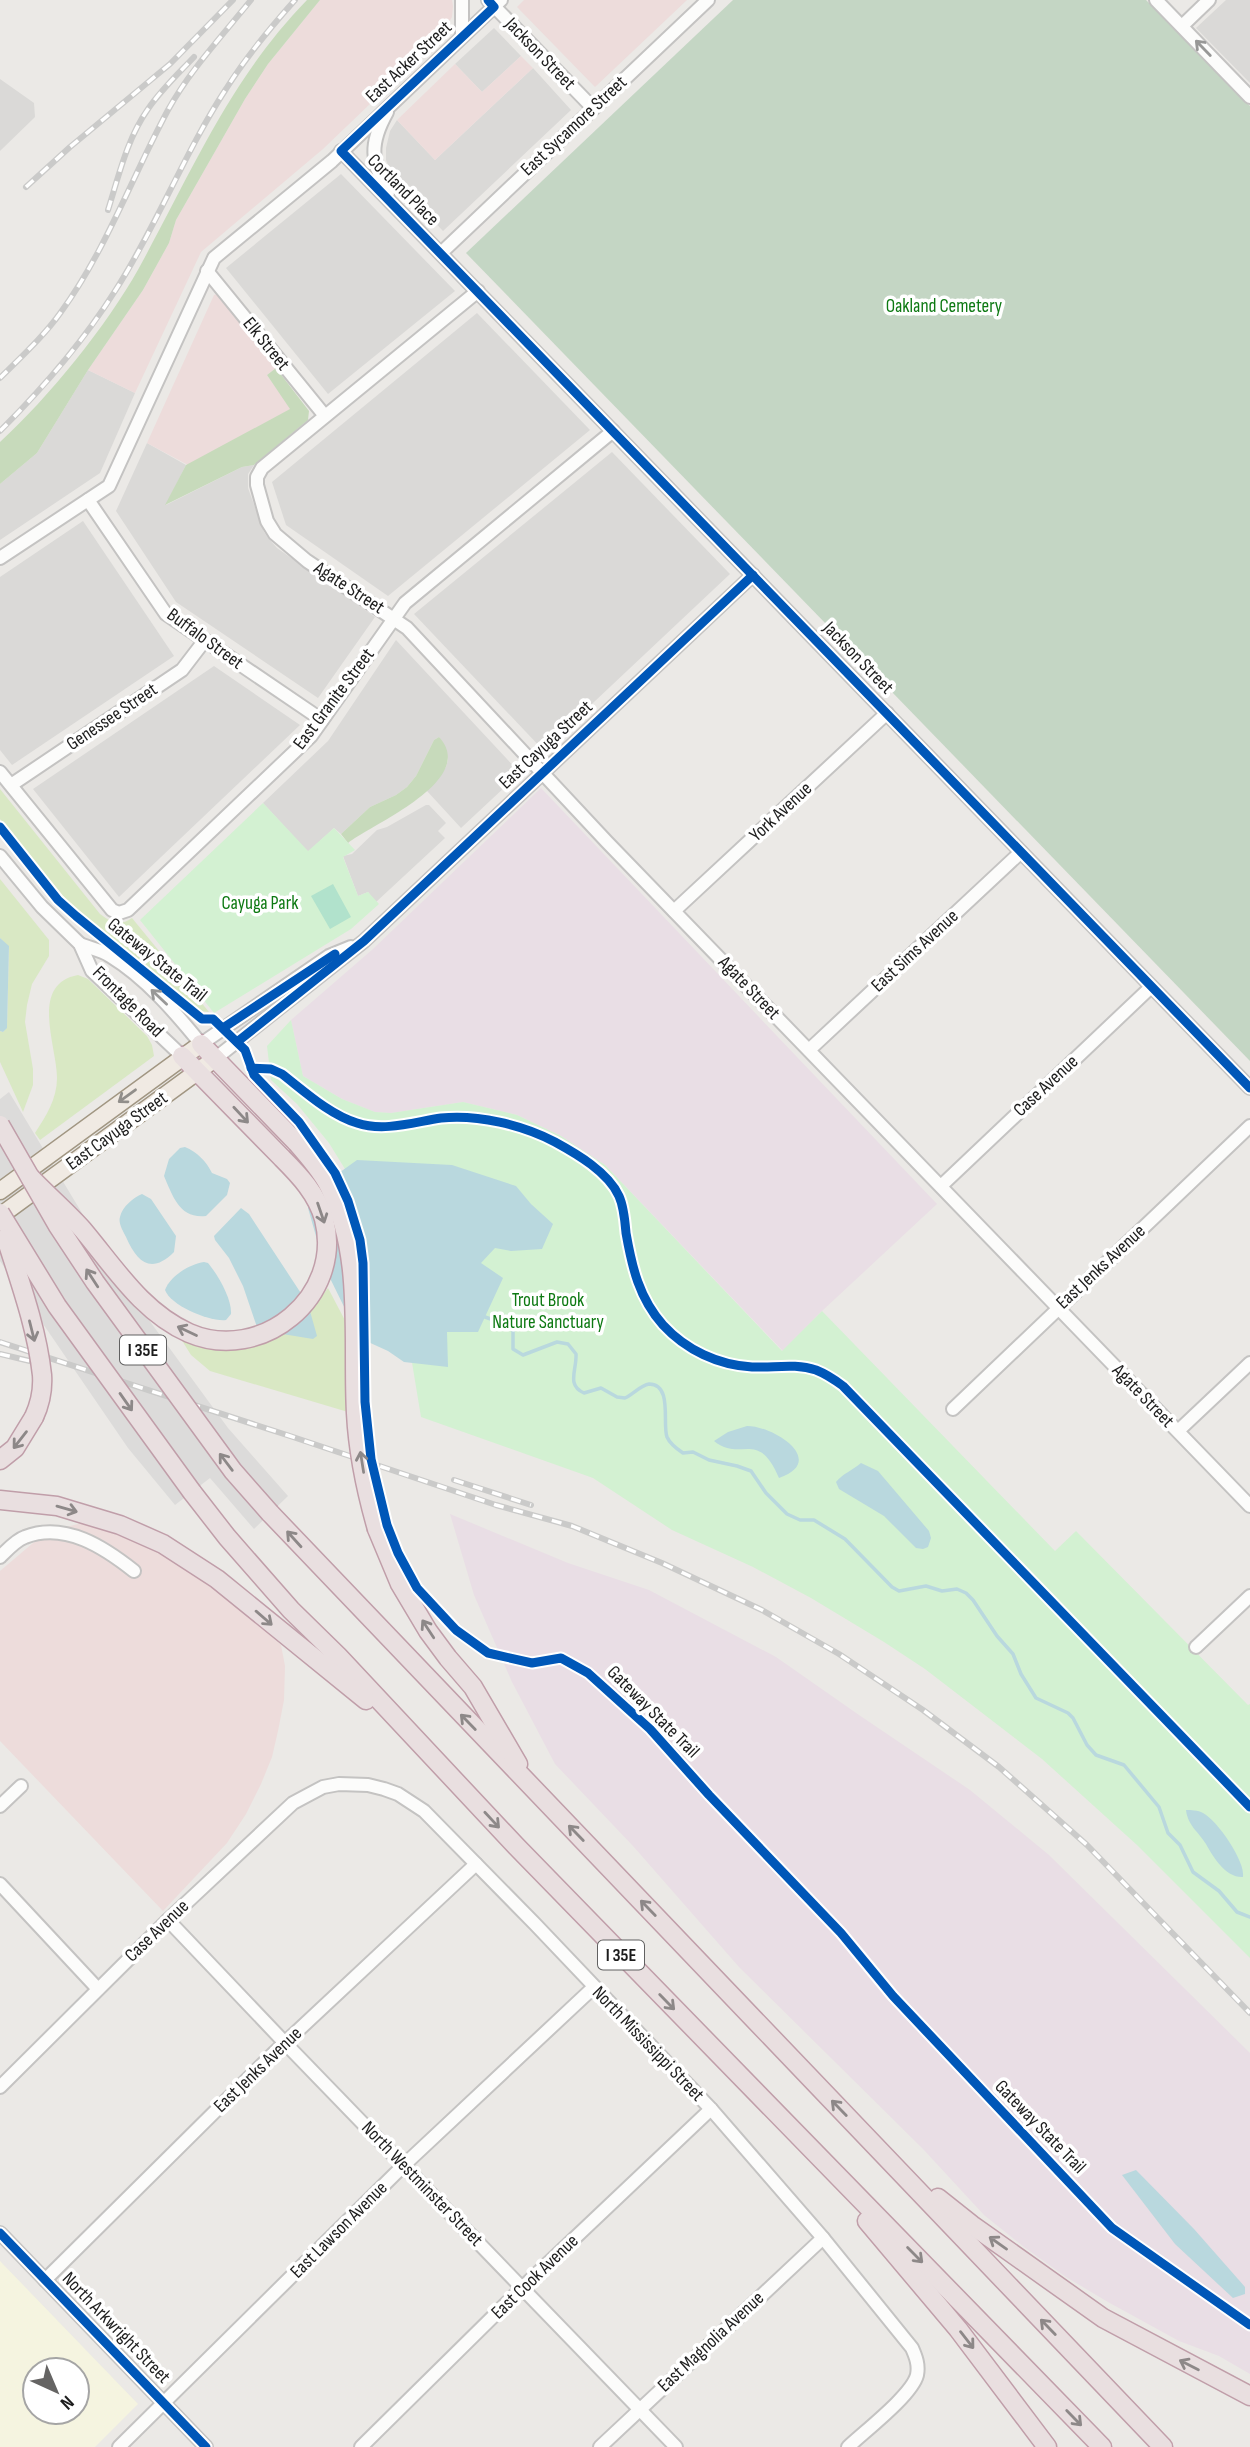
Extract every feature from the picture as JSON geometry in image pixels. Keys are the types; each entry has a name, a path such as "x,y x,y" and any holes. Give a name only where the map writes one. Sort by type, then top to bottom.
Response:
{"highway":[{"path":"201,1044 298,1143 328,1184 351,1255 354,1281 356,1416 366,1486 377,1529 400,1584 448,1658 473,1687 532,1788"},
{"path":"30,1177 82,1229 129,1288 150,1308 189,1332 221,1341 237,1341 256,1337 281,1326 302,1310 323,1271 326,1241 321,1212 314,1195 303,1179 182,1056"},
{"name":"I 35E","path":"0,1125 58,1226 126,1327 233,1471 532,1788 1163,2447"},
{"path":"0,1216 27,1310 42,1377 41,1394 34,1417 15,1448 0,1460"},
{"name":"I 35E","path":"0,1216 57,1306 192,1492 284,1602 591,1924 1102,2447"},
{"path":"0,1500 57,1506 120,1525 163,1544 216,1578 430,1754"},
{"path":"798,2136 958,2329 1047,2447"},
{"path":"886,2157 972,2225 1103,2318 1250,2396"}],"main road":[{"name":"East Cayuga Street","path":"0,1191 201,1044"},
{"name":"East Cayuga Street","path":"0,1216 216,1058"}],"street":[{"path":"462,0 462,36"},
{"name":"East Sycamore Street","path":"441,253 708,0"},
{"path":"1156,0 1250,97"},
{"path":"1182,26 1209,0"},
{"name":"East Acker Street","path":"0,558 109,486 207,271 218,254 332,161 494,2"},
{"name":"Jackson Street","path":"494,2 593,108"},
{"path":"395,100 373,145 374,165 395,205"},
{"name":"Cortland Place","path":"341,151 441,253"},
{"name":"Jackson Street","path":"441,253 1250,1088"},
{"name":"Elk Street","path":"207,271 325,416"},
{"path":"325,416 478,291"},
{"name":"Agate Street","path":"325,416 262,468 257,477 267,521 275,534 307,561 407,628 674,911 1250,1506"},
{"name":"East Granite Street","path":"11,785 108,906 119,913 132,906 311,736 405,603 613,430"},
{"name":"Buffalo Street","path":"88,500 160,606 172,618 322,720"},
{"name":"East Cayuga Street","path":"216,1058 364,941 753,575"},
{"name":"Genessee Street","path":"11,785 182,670 205,640"},
{"name":"York Avenue","path":"674,911 887,713"},
{"path":"0,772 11,785"},
{"name":"East Sims Avenue","path":"809,1050 1021,852"},
{"name":"Frontage Road","path":"0,856 42,907 79,944 92,971 182,1056"},
{"name":"East Cayuga Street","path":"201,1044 329,956 364,941"},
{"name":"Frontage Road","path":"79,944 109,955 141,981 177,1014 201,1044"},
{"name":"Case Avenue","path":"941,1186 1152,987"},
{"name":"East Jenks Avenue","path":"953,1409 1250,1126"},
{"path":"1178,1432 1250,1363"},
{"path":"0,1557 23,1537 54,1532 70,1534 105,1548 135,1571"},
{"path":"1196,1647 1250,1596"},
{"name":"North Mississippi Street","path":"323,1787 353,1783 376,1787 398,1794 424,1811 711,2109 823,2238 912,2348 918,2362 917,2375 910,2389 848,2447"},
{"path":"0,1806 21,1786"},
{"name":"Case Avenue","path":"0,2087 282,1811 323,1787"},
{"name":"East Jenks Avenue","path":"45,2280 285,2043 476,1864"},
{"path":"0,1884 98,1989"},
{"name":"North Westminster Street","path":"168,1920 676,2447"},
{"name":"East Lawson Avenue","path":"119,2447 404,2165 594,1987"},
{"name":"East Cook Avenue","path":"360,2447 522,2288 711,2109"},
{"name":"North Arkwright Street","path":"0,2233 206,2447"},
{"name":"East Magnolia Avenue","path":"600,2447 823,2238"}],"shaded area":[{"path":"320,0 452,0 453,6 452,17 441,36 323,149 201,252 135,393 88,370 143,290 169,243 176,220 245,99 268,64"},
{"path":"524,0 687,0 595,87 517,7"},
{"path":"1226,0 1250,0 1250,83 1196,28"},
{"path":"494,28 521,56 482,92 455,64"},
{"path":"521,56 533,68 435,160 397,120 455,64 482,92"},
{"path":"533,68 571,110 443,231 393,178 386,160 390,131 397,120 435,160"},
{"path":"0,79 34,103 35,117 0,151"},
{"path":"341,174 455,291 328,394 226,268"},
{"path":"217,294 276,368 267,375 291,409 188,465 147,443 214,295"},
{"path":"477,313 590,430 388,596 286,525 272,482"},
{"path":"88,370 135,393 100,473 0,540 0,484 37,453"},
{"path":"147,443 186,465 166,505 242,467 254,465 248,474 248,488 269,539 277,548 375,617 318,698 176,602 116,511"},
{"path":"612,452 730,574 543,750 414,614"},
{"path":"83,521 174,656 12,765 0,750 0,577"},
{"path":"396,640 520,773 461,828 427,791 446,767 448,760 439,737 434,740 416,776 407,787 370,807 341,834 334,828 308,852 263,803 328,741"},
{"path":"214,666 300,725 119,897 33,789"},
{"path":"541,788 937,1204 783,1351 605,1165 561,1136 517,1115 463,1102 391,1113 375,1112 342,1099 303,1076 291,1020 373,949"},
{"path":"426,805 446,823 438,831 445,838 376,902 368,892 358,896 343,856 352,854 377,830"},
{"path":"450,1514 568,1563 649,1590 776,1657 970,1790 1049,1855 1250,2053 1250,2374 1219,2356 1179,2341 1108,2302 1024,2247 984,2215 923,2149 739,1967 633,1846 555,1764 512,1682 474,1595"},
{"path":"85,1522 152,1549 205,1577 281,1645 285,1666 284,1700 272,1757 261,1784 227,1843 163,1911 0,1741 0,1571 33,1543 59,1529"},
{"path":"0,2261 138,2404 95,2447 0,2447"}],"green space":[{"path":"307,0 320,0 268,64 245,99 176,220 169,243 143,290 88,370 37,453 0,484 0,442 57,383 126,291 234,94 280,30"},
{"name":"Oakland Cemetery","path":"733,0 1146,0 1250,106 1250,1061 466,253"},
{"path":"276,368 309,411 308,420 254,465 242,467 165,505 186,465 290,409 267,375"},
{"path":"439,737 448,753 445,769 434,784 418,799 348,843 341,834 370,807 407,787 416,776 434,740"},
{"path":"0,789 100,914 115,922 132,918 209,1012 200,1011 69,903 0,819"},
{"name":"Cayuga Park","path":"263,803 308,851 334,828 355,850 343,857 358,896 368,892 379,904 351,929 214,1013 140,920"},
{"path":"0,879 49,940 49,956 32,984 27,1005 25,1022 33,1085 23,1112 0,1062 0,1031 3,1032 7,1027 9,947 0,938"},
{"path":"333,884 351,917 330,929 311,896"},
{"path":"78,975 88,979 147,1036 154,1056 40,1140 35,1133 50,1107 57,1086 49,1018 50,1003 54,990 63,981"},
{"name":"Trout Brook Nature Sanctuary","path":"291,1020 303,1076 342,1099 375,1112 391,1113 463,1102 517,1115 561,1136 605,1165 782,1351 822,1311 1055,1551 1076,1531 1248,1705 1250,1704 1250,1958 1137,1845 1042,1759 925,1669 884,1642 753,1567 672,1530 593,1478 421,1417 400,1290 388,1239 329,1143 297,1104 271,1080 267,1046"},
{"path":"328,1288 349,1328 348,1412 210,1371 191,1355 176,1331 231,1348 269,1341 300,1325"}],"water":[{"path":"0,938 9,946 7,1028 3,1032 0,1031"},
{"path":"185,1147 201,1157 212,1173 230,1183 227,1195 206,1216 197,1216 184,1210 174,1199 164,1176 169,1159 180,1148"},
{"path":"357,1160 452,1165 516,1186 553,1224 542,1249 511,1251 495,1248 481,1263 503,1278 478,1332 447,1332 448,1367 404,1362 366,1341 353,1325 325,1268 308,1208 308,1195"},
{"path":"142,1194 151,1199 176,1236 174,1252 158,1263 146,1263 140,1259 130,1246 120,1224 123,1210"},
{"path":"241,1208 249,1214 308,1304 317,1336 313,1339 258,1330 243,1286 214,1236"},
{"path":"204,1262 212,1268 227,1294 231,1314 226,1320 192,1312 175,1302 165,1290 171,1280 181,1272"},
{"path":"747,1426 770,1432 792,1446 798,1454 798,1463 793,1471 779,1478 764,1454 756,1450 724,1447 714,1441 728,1432"},
{"path":"861,1463 878,1471 929,1531 931,1538 928,1547 916,1548 884,1516 839,1489 836,1482"},
{"path":"1186,1810 1201,1812 1216,1824 1235,1852 1243,1870 1243,1877 1231,1874 1221,1866 1191,1824"},
{"path":"1136,2170 1194,2229 1245,2287 1245,2294 1233,2298 1175,2244 1122,2175"}],"pier":[{"path":"9,1092 135,1301 228,1428 288,1496 254,1529 210,1478 175,1505 128,1448 0,1261 0,1099"}],"waterway":[{"path":"485,1317 513,1327 513,1349 523,1355 557,1342 568,1344 576,1354 575,1386 584,1393 601,1388 617,1397 625,1398 646,1385 656,1386 664,1397 667,1437 676,1448 683,1453 693,1452 709,1460 751,1471 766,1493 787,1514 800,1520 814,1520 845,1539 892,1587 899,1591 926,1586 942,1591 957,1589 966,1593 1013,1654 1021,1674 1036,1698 1068,1713 1096,1755 1124,1765 1159,1807 1168,1833 1180,1845 1193,1872 1219,1891 1237,1912 1250,1917"}],"railway":[{"path":"26,187 170,64 233,0"},
{"path":"0,378 47,329 77,288 105,239 177,95 251,0"},
{"path":"0,431 62,364 103,310 144,241 211,113 259,43 295,0"},
{"path":"108,210 134,133 158,95 194,57"},
{"path":"0,1342 496,1505 572,1526 662,1563 762,1610 839,1654 923,1710 999,1767 1087,1845 1250,2013"},
{"path":"0,1354 34,1362"},
{"path":"454,1480 531,1505"}],"cycle path":[{"path":"488,0 494,7 341,151 1250,1088"},
{"path":"237,1042 364,941 753,575"},
{"name":"Gateway State Trail","path":"0,827 58,900 202,1019 213,1019 245,1050 254,1075 299,1122 335,1173 348,1201 360,1240 363,1263 365,1402 371,1459 387,1525 398,1553 417,1588 456,1630 488,1653 532,1663 561,1658 588,1673 650,1729 841,1933 893,1996 1112,2228 1250,2325"},
{"path":"223,1028 335,954"},
{"path":"251,1068 271,1069 282,1074 327,1108 367,1126 410,1124 455,1117 484,1119 542,1136 591,1164 607,1179 619,1196 631,1258 642,1293 655,1315 672,1334 703,1355 727,1363 752,1367 808,1368 823,1373 843,1386 1250,1807"},
{"path":"0,2233 206,2447"}]}
